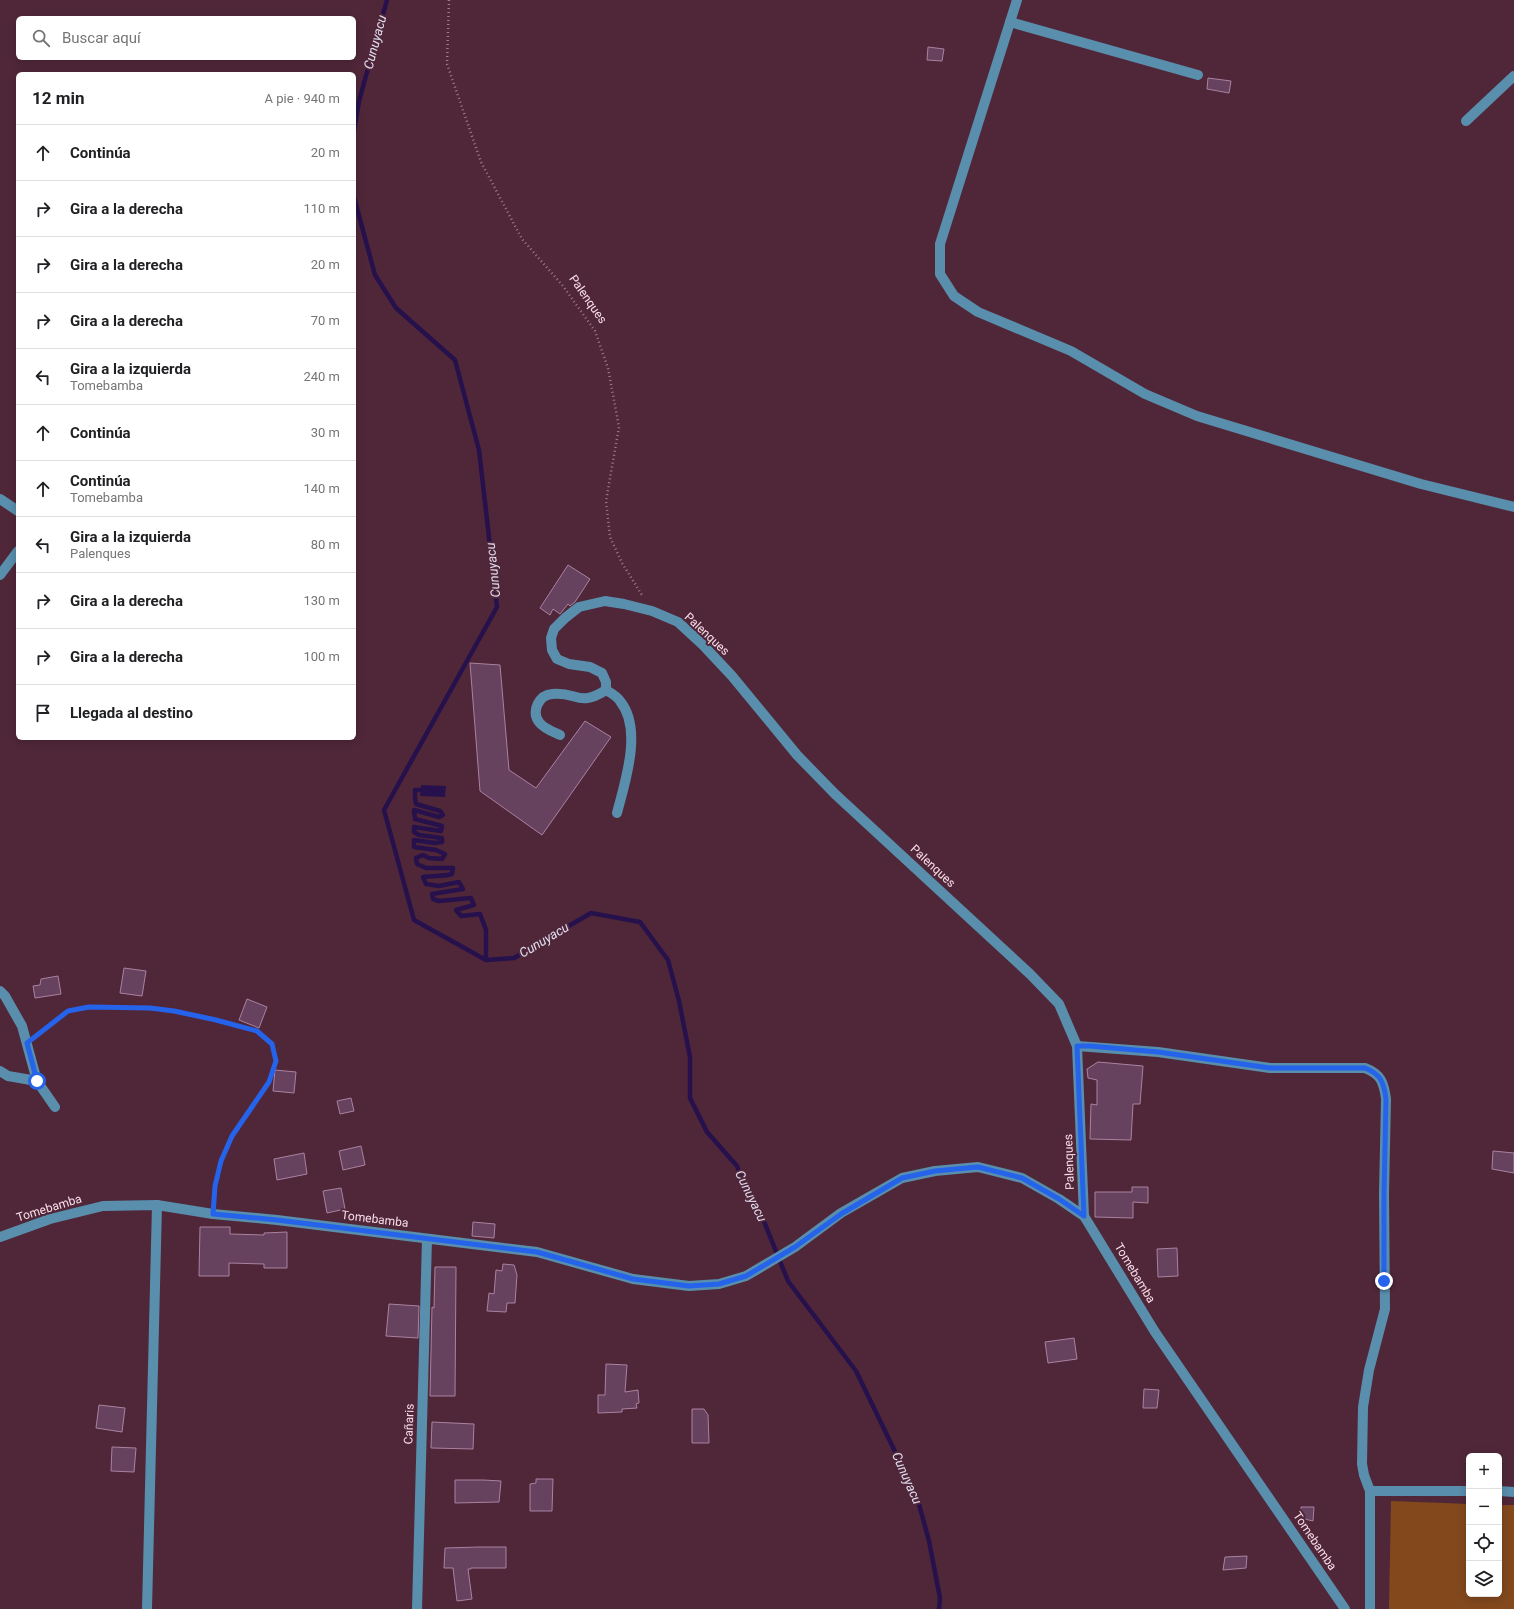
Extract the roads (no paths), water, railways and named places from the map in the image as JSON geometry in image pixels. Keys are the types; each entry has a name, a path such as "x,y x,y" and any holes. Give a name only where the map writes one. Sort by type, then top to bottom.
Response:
{"street":[{"path":"1017,0 940,244 940,274 954,296 978,312 1071,350 1145,394 1197,416 1421,484 1514,507"},
{"path":"1010,22 1198,75"},
{"path":"1466,121 1514,76"},
{"path":"0,499 16,510"},
{"path":"0,575 16,554"},
{"name":"Palenques","path":"606,690 606,682 602,673 590,667 569,664 557,659 552,650 551,638 554,629 579,607 606,601 652,611 678,622 703,645 732,676 796,755 835,794 1030,974 1059,1004 1077,1046 1084,1216"},
{"path":"560,735 550,731 539,722 535,713 538,703 544,696 551,693 588,698 596,696 606,690 620,700 628,713 632,729 628,765 617,813"},
{"path":"0,991 5,996 22,1026 37,1081 55,1106"},
{"path":"1077,1046 1158,1052 1270,1068 1365,1068 1374,1072 1384,1085 1386,1099 1384,1309 1369,1370 1363,1407 1362,1464 1364,1475 1370,1491 1370,1609"},
{"path":"0,1071 8,1076 37,1081"},
{"name":"Tomebamba","path":"0,1237 50,1219 103,1206 156,1205 213,1214 277,1220 537,1252 633,1279 689,1286 719,1284 746,1276 795,1247 841,1214 902,1178 935,1171 978,1167 1022,1178 1059,1199 1084,1216 1155,1332 1345,1609"},
{"path":"146,1609 156,1205"},
{"name":"Cañaris","path":"417,1609 427,1239"},
{"path":"1370,1491 1466,1491"},
{"path":"1502,1492 1514,1492"}],"waterway":[{"name":"Cunuyacu","path":"356,119 359,101 387,0"},
{"name":"Cunuyacu","path":"356,204 375,275 396,308 455,360 479,450 497,607 384,810 414,920 486,960 514,958 591,913 640,922 668,960 679,1001 690,1057 690,1098 707,1132 737,1166 745,1188 761,1214 788,1281 856,1371 917,1497 929,1541 940,1598 939,1609"},
{"path":"420,790 415,790 416,804 440,811 443,815 439,817 414,810 415,819 442,826 441,831 414,827 414,832 419,835 442,838 442,842 435,843 414,840 414,847 436,850 445,854 442,859 429,858 423,855 416,858 417,864 426,868 453,868 452,874 423,877 426,884 439,886 459,882 463,889 432,894 433,899 439,901 471,898 474,905 456,910 461,916 480,914 486,930 486,960"}]}
